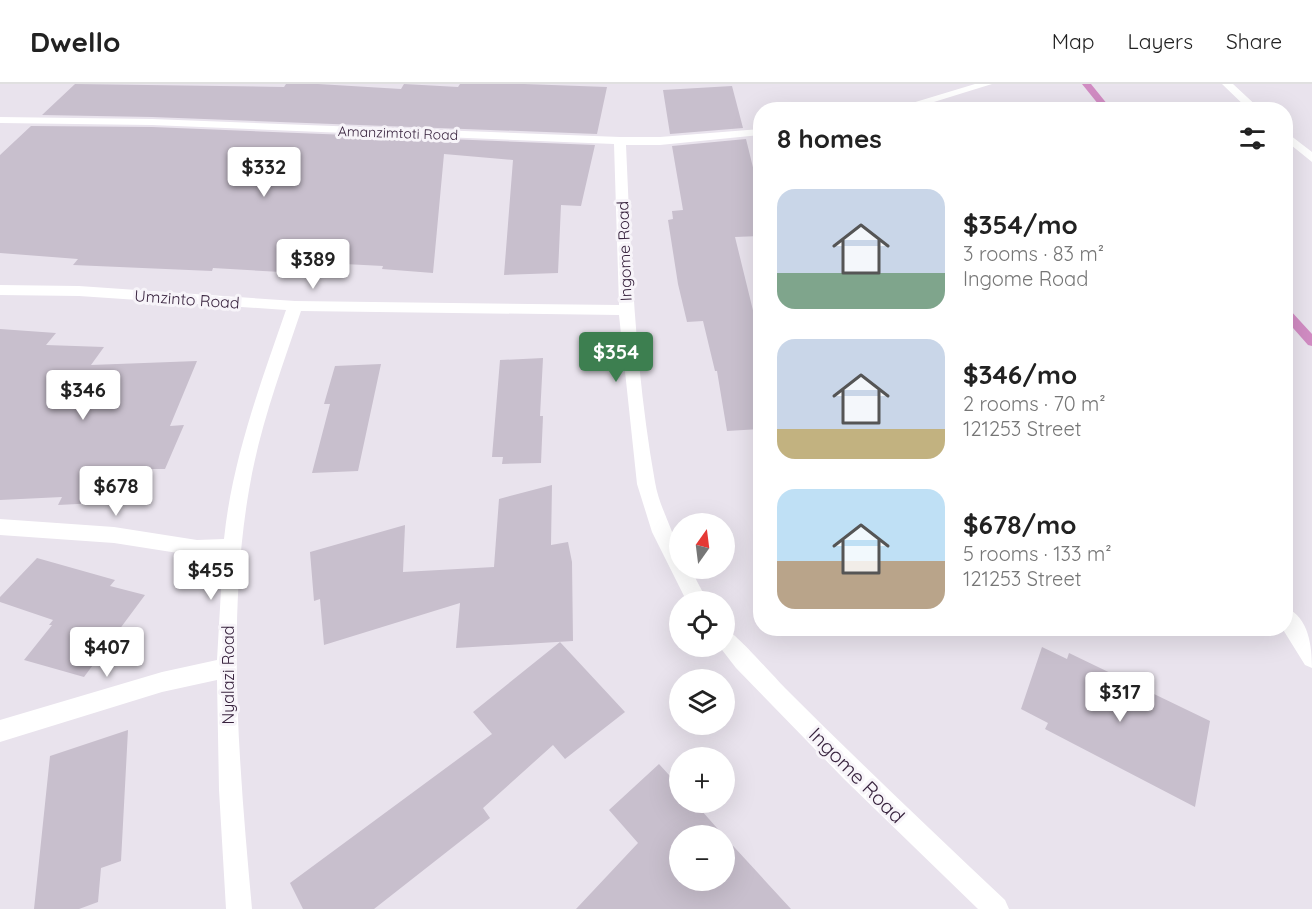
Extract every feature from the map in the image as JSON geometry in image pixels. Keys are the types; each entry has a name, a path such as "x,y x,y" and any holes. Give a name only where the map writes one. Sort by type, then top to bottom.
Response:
{"street":[{"path":"926,102 987,84"},
{"path":"1227,84 1247,102"},
{"path":"946,97 949,102"},
{"name":"Amanzimtoti Road","path":"0,120 152,122 620,141 660,141 753,133"},
{"name":"Ingome Road","path":"620,141 626,310 645,484 661,532 692,591"},
{"path":"1293,141 1312,158"},
{"name":"Umzinto Road","path":"0,290 79,291 295,306 626,310"},
{"name":"Nyalazi Road","path":"239,909 231,814 226,668 233,547 240,490 250,446 295,306"},
{"path":"0,527 114,535 188,548 233,547"},
{"path":"1293,628 1312,658"},
{"name":"Ingome Road","path":"735,651 843,763 996,909"},
{"path":"0,731 162,682 226,668"}],"building":[{"path":"75,84 284,87 286,84 318,84 401,89 404,84 458,87 460,84 524,84 607,87 597,134 42,115"},
{"path":"732,86 743,128 670,134 663,90"},
{"path":"31,126 152,127 595,145 581,206 561,205 558,273 504,275 513,160 444,154 433,273 382,269 383,266 287,261 281,272 213,268 212,271 73,265 78,259 0,253 0,155"},
{"path":"746,139 753,168 753,236 735,237 753,310 753,429 727,431 717,371 715,371 703,321 687,322 678,284 668,220 673,219 672,211 683,210 672,146"},
{"path":"0,329 56,333 46,345 104,347 91,365 197,361 170,426 184,425 165,469 151,469 137,501 58,505 62,497 0,500"},
{"path":"543,358 540,416 543,416 541,463 502,464 503,457 492,457 500,360"},
{"path":"381,364 358,471 312,473 330,404 324,404 335,366"},
{"path":"552,485 551,545 568,542 572,562 573,641 456,648 460,603 324,645 320,599 314,601 310,552 405,525 403,572 494,567 499,499"},
{"path":"37,558 115,580 110,586 145,595 84,677 24,660 52,625 49,625 53,620 0,602 0,597"},
{"path":"560,642 625,712 565,759 553,745 483,808 490,818 374,909 303,909 290,883 492,734 473,712"},
{"path":"1042,647 1067,659 1069,653 1210,721 1195,807 1045,729 1048,723 1021,709"},
{"path":"128,730 121,861 101,868 98,902 79,909 34,909 50,756"},
{"path":"659,764 669,775 669,813 704,813 714,825 669,825 669,891 735,891 735,848 791,909 576,909 638,843 609,810"}],"waterway":[{"path":"1086,84 1101,102"},
{"path":"1293,321 1312,342"}]}
